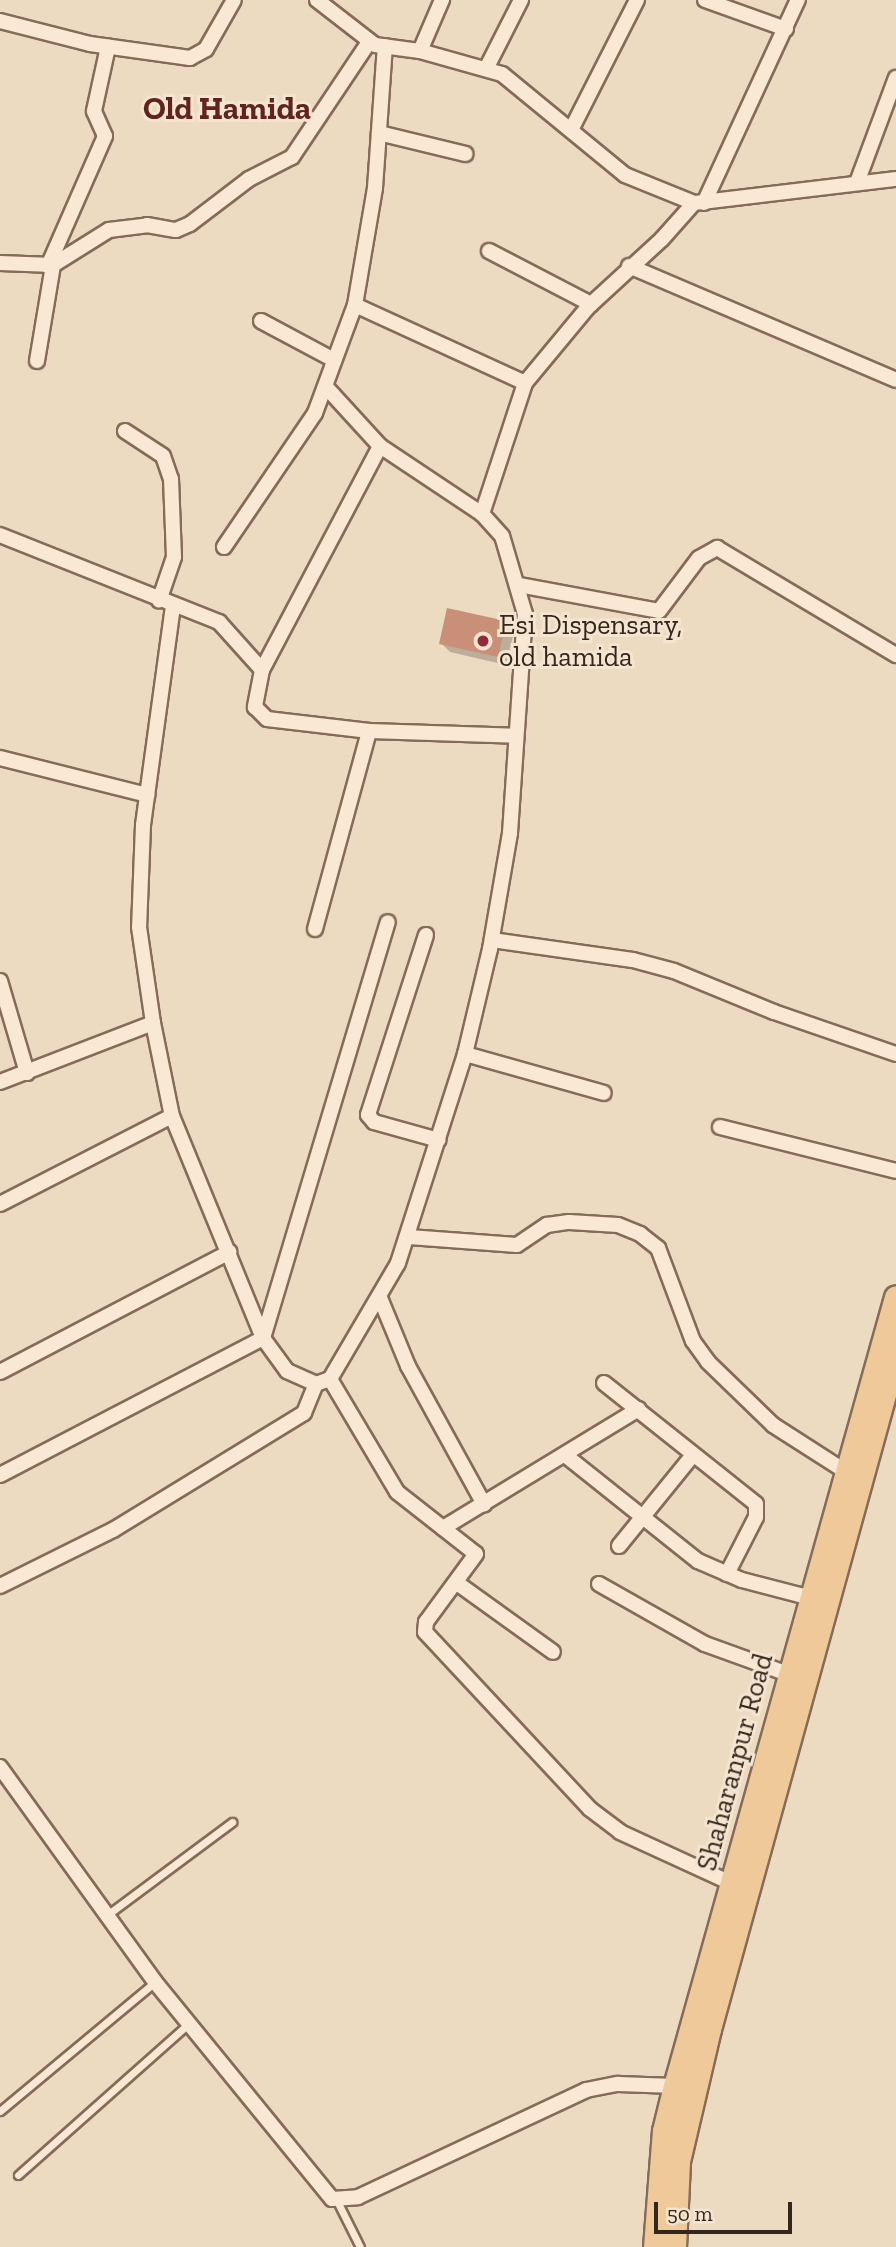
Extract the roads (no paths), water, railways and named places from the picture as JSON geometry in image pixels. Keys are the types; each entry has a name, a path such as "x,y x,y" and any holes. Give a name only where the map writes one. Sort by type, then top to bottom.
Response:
{"main road":[{"name":"Shaharanpur Road","path":"674,2247 678,2161 798,1678 811,1598 896,1297"},
{"name":"Shaharanpur Road","path":"655,2247 664,2131 675,2086 733,1884 896,1351"}],"street":[{"path":"0,21 108,47 173,58 199,56 234,0"},
{"path":"317,0 369,42 487,67 517,83 625,175 699,203 858,180 896,179"},
{"path":"419,51 442,0"},
{"path":"487,67 521,0"},
{"path":"571,130 637,0"},
{"path":"705,0 786,29"},
{"path":"482,514 525,383 591,304 699,203 799,0"},
{"path":"0,263 50,265 109,230 147,225 180,229 249,179 292,157 369,42"},
{"path":"225,547 315,413 327,388 334,360 355,305 375,188 385,46"},
{"path":"37,361 50,265 105,136 94,111 108,47"},
{"path":"858,180 896,78"},
{"path":"379,133 466,154"},
{"path":"489,251 591,304"},
{"path":"629,266 895,377"},
{"path":"355,305 525,383"},
{"path":"261,321 334,360"},
{"path":"0,1586 113,1531 304,1413 380,1298 409,1237 465,1054 492,940 510,833 525,614 519,585 502,536 482,514 380,446 327,388"},
{"path":"125,431 163,456 172,479 174,557 166,604 147,794 139,927 153,1023 172,1116 263,1338 287,1371 323,1381 385,1476 415,1508 476,1554 426,1622 425,1632 590,1809 620,1832 733,1884"},
{"path":"380,446 262,670 255,703 260,717 369,731 516,736"},
{"path":"0,535 166,604 219,622 262,670"},
{"path":"519,585 659,611 699,558 717,548 896,655"},
{"path":"315,929 369,731"},
{"path":"0,758 147,794"},
{"path":"0,1475 263,1338 388,922"},
{"path":"426,934 368,1115 374,1122 439,1140"},
{"path":"492,940 633,960 674,971 774,1012 896,1054"},
{"path":"0,981 27,1073"},
{"path":"0,1082 153,1023"},
{"path":"465,1054 604,1093"},
{"path":"0,1204 172,1116"},
{"path":"720,1127 896,1171"},
{"path":"409,1237 517,1245 547,1226 569,1222 618,1225 640,1234 657,1248 693,1341 708,1362 773,1425 845,1471"},
{"path":"0,1372 230,1252"},
{"path":"380,1298 408,1366 484,1504"},
{"path":"604,1382 757,1507 756,1517 727,1574"},
{"path":"443,1528 639,1409"},
{"path":"565,1455 698,1561 727,1574 811,1598"},
{"path":"619,1546 693,1455"},
{"path":"457,1583 553,1653"},
{"path":"599,1584 705,1644 798,1678"},
{"path":"0,1768 155,1982 337,2201 358,2197 586,2090 618,2084 675,2086"}],"lane":[{"path":"107,1915 232,1822"},
{"path":"0,2111 155,1982"},
{"path":"18,2175 189,2023"},
{"path":"337,2201 359,2247"}],"place":[{"name":"Esi Dispensary, old hamida","path":"483,641"}],"district":[{"name":"Old Hamida","path":"227,108"}]}
